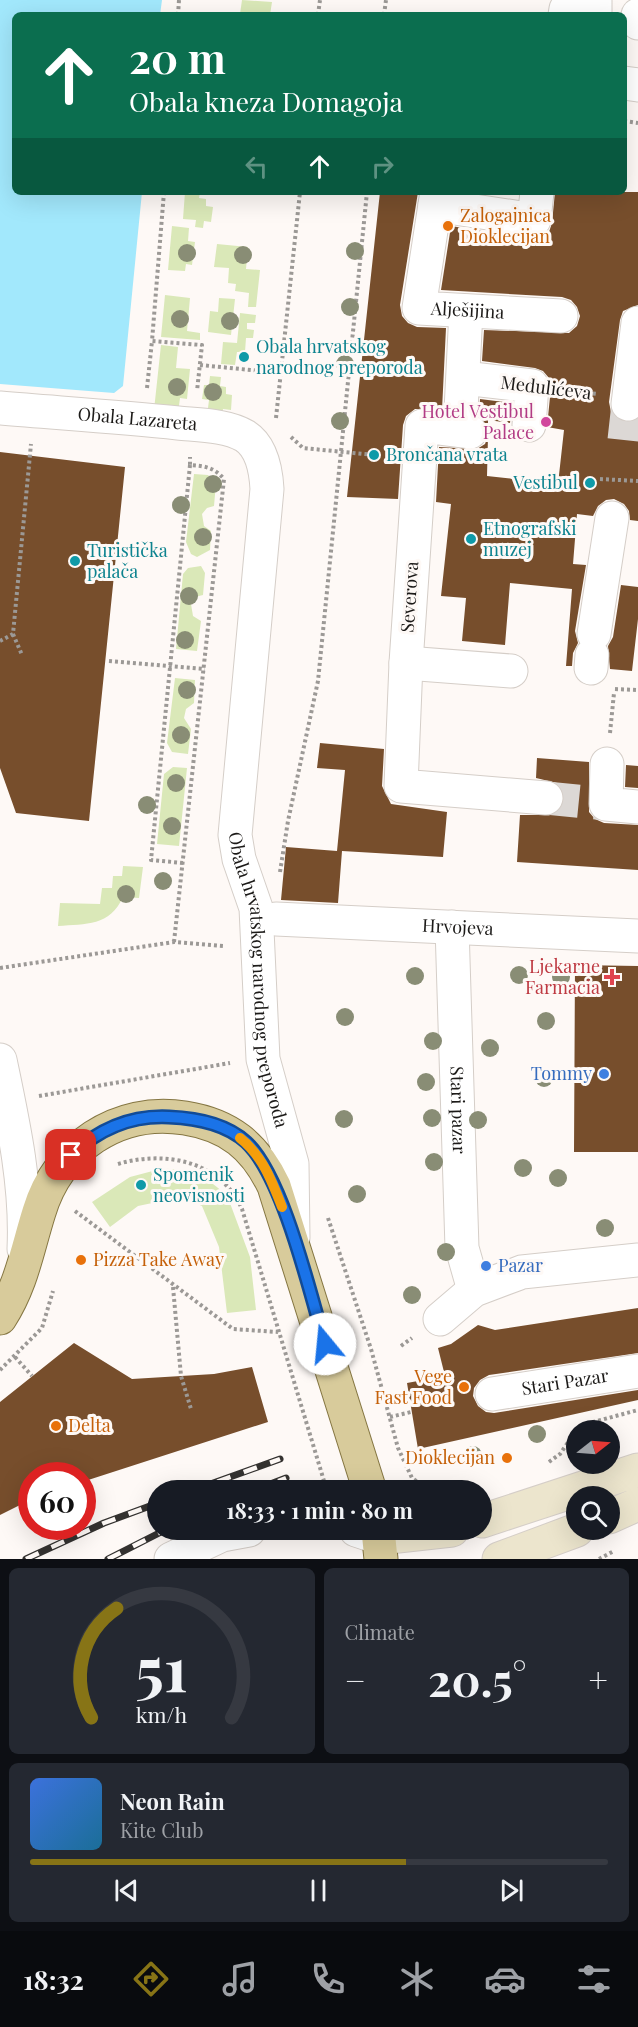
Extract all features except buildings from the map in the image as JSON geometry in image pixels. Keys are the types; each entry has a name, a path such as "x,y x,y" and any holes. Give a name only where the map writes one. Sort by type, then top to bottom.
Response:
{"main road":[{"path":"0,1318 14,1296 39,1212 58,1171 71,1155 98,1132 112,1126 161,1116 198,1120 233,1133 246,1143 270,1178 293,1238"},
{"name":"Obala hrvatskog narodnog preporoda","path":"293,1238 367,1480"}],"street":[{"path":"566,12 566,9 596,11 595,0"},
{"path":"638,15 638,23"},
{"path":"436,199 534,220 537,195"},
{"name":"Alješijina","path":"436,199 419,308 561,316"},
{"path":"464,378 466,311"},
{"path":"628,401 638,323"},
{"name":"Medulićeva","path":"464,378 532,386"},
{"name":"Severova","path":"464,378 465,431 422,426 406,663 401,786 546,798"},
{"path":"529,425 532,386"},
{"name":"Obala Lazareta","path":"0,408 159,421 231,430 250,441 261,459"},
{"name":"Obala hrvatskog narodnog preporoda","path":"261,459 267,489 235,836 239,859 258,918 260,1036 269,1083 292,1164 293,1238"},
{"path":"598,661 612,518"},
{"path":"406,663 511,671"},
{"path":"607,764 606,804 638,807"},
{"name":"Hrvojeva","path":"276,919 638,936"},
{"name":"Stari pazar","path":"452,927 462,1248 474,1290"},
{"path":"0,1060 24,1197 22,1275"},
{"path":"440,1319 474,1290 522,1272 638,1260"},
{"name":"Stari Pazar","path":"492,1394 638,1371"},
{"path":"492,1518 638,1470"},
{"path":"620,1512 638,1504"},
{"path":"499,1559 566,1534"},
{"path":"171,1559 211,1540"}],"path":[{"path":"164,195 152,341 202,345 197,396"},
{"path":"276,423 300,195"},
{"path":"276,919 276,900 288,821 318,681 367,195"},
{"path":"200,365 281,373"},
{"name":"Medulićeva","path":"532,386 628,401"},
{"path":"22,655 13,634 34,411"},
{"path":"303,448 374,455"},
{"path":"183,863 151,860 172,666 191,454"},
{"path":"174,942 224,478 217,471 206,466 190,465"},
{"path":"600,479 638,481"},
{"path":"0,641 13,634"},
{"path":"109,661 205,669"},
{"path":"598,661 607,764"},
{"path":"0,968 174,942 235,947"},
{"path":"32,1097 234,1062"},
{"path":"110,1169 120,1163 164,1156 203,1168 235,1193 242,1209 324,1480"},
{"path":"72,1220 80,1203"},
{"path":"75,1211 173,1287 233,1329 278,1332"},
{"path":"325,1211 371,1349 398,1448 415,1480"},
{"path":"173,1287 181,1376 191,1409"},
{"path":"0,1370 42,1328 54,1288"},
{"path":"15,1357 32,1376"},
{"path":"601,1420 638,1410"},
{"path":"390,1417 411,1412"},
{"path":"539,1466 560,1454 566,1445"}],"green space":[{"path":"242,0 272,2 270,12 240,12"},
{"path":"185,195 200,195 199,198 206,199 206,206 213,207 211,222 204,221 203,228 195,227 196,220 183,219"},
{"path":"172,226 189,228 188,241 195,242 192,265 186,264 185,271 168,270"},
{"path":"217,244 248,247 246,269 260,270 256,307 248,307 249,293 235,291 236,284 228,283 229,268 214,267"},
{"path":"165,295 190,298 187,331 200,333 200,340 161,337"},
{"path":"219,298 235,299 231,335 208,332 210,311 218,312"},
{"path":"240,313 256,315 255,323 247,323 247,329 254,330 253,338 246,338 245,352 237,352 235,365 221,364 223,342 237,343"},
{"path":"161,345 178,347 176,368 190,369 187,399 180,398 178,413 154,410"},
{"path":"210,376 221,377 220,386 226,387 226,394 232,395 231,410 223,409 222,417 207,416 209,400 202,399 204,385 209,385"},
{"path":"194,474 208,475 216,483 214,506 207,508 202,514 204,526 211,531 210,550 197,557 191,554 186,542"},
{"path":"201,566 205,573 203,595 195,597 191,604 193,616 201,621 197,651 176,649 183,574 188,568"},
{"path":"175,678 195,680 194,703 186,709 184,718 191,729 188,754 172,752 167,743"},
{"path":"173,767 187,768 179,846 157,844 164,774"},
{"path":"123,866 143,867 139,898 123,897 111,913 96,922 58,926 60,903 100,904 102,888 112,888 113,876 122,876"},
{"path":"164,1168 199,1173 227,1195 250,1257 256,1310 227,1313 219,1247 202,1206 181,1197 138,1206 110,1227 92,1202 130,1177"}],"water":[{"path":"0,0 162,0 160,12 12,12 12,195 142,195 123,386 114,393 0,384"}],"tunnel":[{"path":"624,440 628,404"},
{"path":"546,798 606,804"}],"railway":[{"path":"222,1480 280,1459"},
{"path":"281,1480 286,1478"},
{"path":"26,1559 104,1523 147,1507"},
{"path":"108,1559 147,1539"}],"slow traffic":[{"path":"240,1138 258,1156 267,1170 282,1207"}],"place":[{"name":"Zalogajnica Dioklecijan","path":"448,226"},
{"name":"Obala hrvatskog narodnog preporoda","path":"244,357"},
{"name":"Hotel Vestibul Palace","path":"546,422"},
{"name":"Brončana vrata","path":"374,455"},
{"name":"Vestibul","path":"590,483"},
{"name":"Etnografski muzej","path":"471,539"},
{"name":"Turistička palača","path":"75,561"},
{"name":"Ljekarne Farmacia","path":"612,977"},
{"name":"Tommy","path":"604,1074"},
{"name":"Spomenik neovisnosti","path":"141,1185"},
{"name":"Pizza Take Away","path":"81,1260"},
{"name":"Pazar","path":"486,1266"},
{"name":"Vege Fast Food","path":"464,1387"},
{"name":"Delta","path":"56,1426"},
{"name":"Dioklecijan","path":"507,1458"}],"route":[{"path":"71,1155 98,1132 126,1121 143,1118 181,1117 198,1120 233,1133 258,1156 274,1186 293,1238 325,1344"}]}
